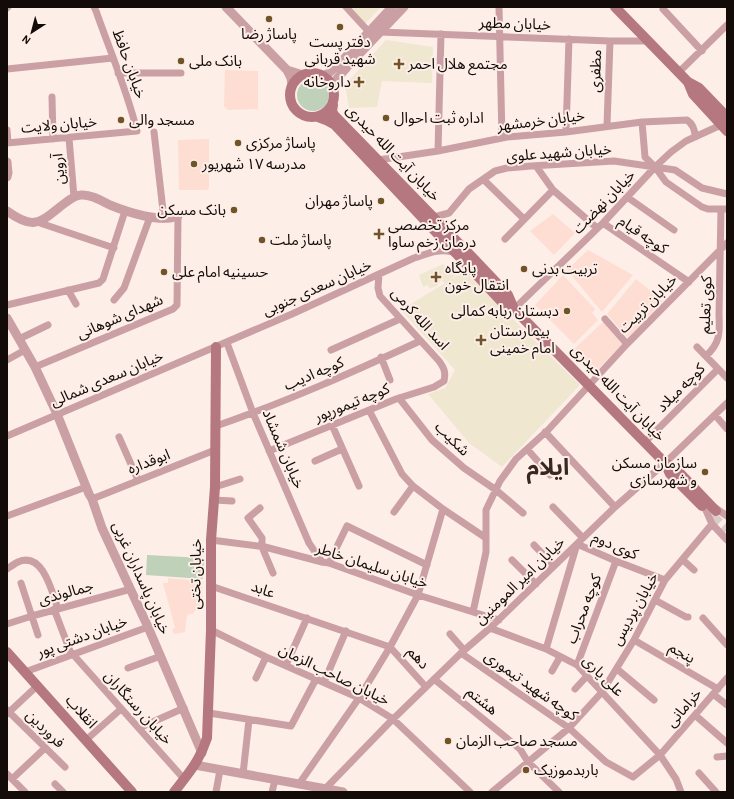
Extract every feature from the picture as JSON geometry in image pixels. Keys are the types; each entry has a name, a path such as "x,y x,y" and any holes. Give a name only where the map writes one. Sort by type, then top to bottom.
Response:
{"main road":[{"path":"618,8 688,82 699,88 725,124"},
{"path":"309,73 317,73 323,76 328,79 334,88 335,100 329,111 318,117 311,118 298,113 290,100 292,85 296,79 309,73"},
{"name":"خیابان آیت الله حیدری","path":"333,105 332,111 340,126 452,252 501,301 514,310 589,384 666,463 670,474 717,513"},
{"name":"خیابان آیت الله حیدری","path":"318,117 340,126 378,160 508,295 514,310"},
{"name":"خیابان تختی","path":"174,792 195,765 202,753 207,738 211,630 212,540 215,487 216,347"},
{"name":"انقلاب","path":"7,652 132,792"}],"street":[{"path":"226,7 287,70 291,78 292,85"},
{"path":"346,7 369,32"},
{"path":"323,76 334,68 392,7"},
{"path":"334,88 336,80 404,7"},
{"path":"499,7 502,138"},
{"name":"خیابان حافظ","path":"97,8 134,117 137,131"},
{"path":"663,9 702,51"},
{"path":"679,72 727,25"},
{"name":"خیابان مطهر","path":"380,32 610,41 648,41"},
{"path":"438,151 440,34"},
{"path":"566,132 569,39"},
{"name":"مظفری","path":"607,125 610,41"},
{"path":"7,69 113,58"},
{"path":"287,70 303,75"},
{"path":"118,73 181,73"},
{"path":"52,97 53,139"},
{"name":"خیابان خرمشهر","path":"378,160 438,151 502,138 566,132 607,125 642,122 687,120 692,123 695,137"},
{"path":"642,122 645,157 655,166 666,182 694,203 708,209 724,209"},
{"name":"خیابان نهضت","path":"514,310 603,223 655,166 671,152 695,137 725,124"},
{"path":"7,130 7,143"},
{"name":"خیابان ولایت","path":"7,143 137,131"},
{"path":"154,132 164,219"},
{"name":"آروین","path":"69,138 74,197"},
{"name":"خیابان شهید علوی","path":"434,217 449,213 469,189 495,171 536,166 614,161 655,166 675,170 702,188 727,194"},
{"path":"7,162 7,177"},
{"path":"536,166 553,190 597,228"},
{"path":"484,180 524,219"},
{"path":"505,238 553,190"},
{"path":"7,211 24,221 31,223 37,222 46,218 74,197 82,195 94,198 125,211 150,217 164,219 178,216"},
{"path":"627,198 674,230"},
{"name":"کوی تعلیم","path":"706,356 718,340 720,330 720,250 724,209"},
{"path":"7,305 99,283 103,279 125,211"},
{"name":"شهدای شوهانی","path":"35,367 173,309 177,305 178,216"},
{"path":"114,300 124,288 150,217"},
{"path":"37,222 114,248"},
{"name":"کوچه قیام","path":"603,223 689,282"},
{"name":"خیابان تربیت","path":"473,612 486,552 486,510 500,482 516,459 545,432 627,344 727,243"},
{"name":"خیابان سعدی جنوبی","path":"216,347 414,258 435,251 447,250 452,252"},
{"name":"اسد الله کرمی","path":"379,274 378,288 380,296 444,367 446,374 444,381"},
{"path":"68,290 76,304"},
{"name":"خیابان پاسداران غربی","path":"7,318 35,367 57,414 92,499 102,528 132,589 202,753"},
{"path":"331,350 400,318"},
{"path":"605,319 627,344"},
{"path":"19,339 48,325"},
{"name":"کوچه ادیب","path":"216,426 253,413 349,374 420,340"},
{"name":"خیابان شمشاد","path":"227,343 253,413 309,543 325,562"},
{"name":"خیابان سعدی شمالی","path":"7,436 216,347"},
{"path":"698,347 727,378"},
{"path":"7,360 25,350"},
{"path":"381,358 390,380"},
{"name":"کوچه میلاد","path":"645,442 718,369"},
{"name":"کوچه تیمورپور","path":"269,451 399,398 434,387 444,381"},
{"name":"شکیب","path":"399,398 432,440 464,468 496,490 523,513"},
{"name":"خیابان امیر المومنین","path":"325,789 393,719 463,651 499,620 582,538 666,463 727,403"},
{"path":"369,410 402,474 414,486 443,509 486,538"},
{"path":"715,415 727,429"},
{"path":"332,425 359,486"},
{"path":"545,432 615,507"},
{"path":"119,437 138,480"},
{"path":"315,461 342,449"},
{"path":"527,449 550,475"},
{"name":"ابوقداره","path":"92,499 215,450"},
{"path":"215,487 240,479"},
{"path":"394,512 414,486"},
{"path":"7,516 86,487"},
{"path":"214,500 232,501"},
{"path":"553,507 582,538"},
{"path":"260,508 248,518 262,538 262,547 274,572"},
{"path":"299,784 359,698 390,647 418,595 443,509"},
{"path":"717,513 727,540"},
{"name":"خیابان پردیس","path":"492,792 569,728 602,692 634,640 665,580 717,513"},
{"path":"325,562 347,526 427,565"},
{"name":"خیابان سلیمان خاطر","path":"212,540 262,547 325,562 418,595 499,620"},
{"path":"546,649 577,544"},
{"name":"کوی دوم","path":"577,544 665,580"},
{"path":"534,545 554,566"},
{"name":"خیابان رستگاران","path":"7,569 24,560 36,564 42,570 70,651 184,779"},
{"path":"512,560 536,584"},
{"path":"682,560 694,570"},
{"name":"کوچه محراب","path":"577,665 616,561"},
{"path":"20,583 38,635"},
{"name":"عابد","path":"211,586 390,647"},
{"name":"جمالوندی","path":"7,624 56,609 132,589"},
{"path":"656,600 686,617 688,616"},
{"path":"286,665 307,618"},
{"path":"703,618 727,645"},
{"name":"خیابان دشتی پور","path":"25,672 148,627"},
{"name":"علی یاری","path":"490,628 546,649 577,665 660,755 673,774 681,792"},
{"name":"خیابان صاحب الزمان","path":"211,630 266,657 359,698 393,719 470,792"},
{"path":"324,682 346,631"},
{"name":"کوچه شهید تیموری","path":"450,634 463,651 569,728 606,762 633,777 660,755"},
{"name":"پنجم","path":"634,640 716,691 727,705"},
{"name":"دهم","path":"390,647 426,687"},
{"path":"128,668 161,656"},
{"path":"256,678 266,657"},
{"path":"552,671 560,657"},
{"path":"617,669 654,700"},
{"path":"575,689 587,676"},
{"name":"خرامانی","path":"660,755 727,678"},
{"path":"208,713 291,726 316,679"},
{"name":"هشتم","path":"434,679 520,749 528,762 559,792"},
{"path":"8,712 37,686"},
{"path":"139,728 184,708"},
{"path":"86,740 121,709"},
{"name":"فروردین","path":"8,712 65,767"},
{"path":"695,715 727,743"},
{"path":"243,774 249,720"},
{"path":"25,792 10,777 45,748"},
{"path":"717,757 727,756"},
{"path":"195,765 344,792"},
{"path":"216,792 220,770"},
{"path":"699,773 716,792"},
{"path":"272,792 275,780"},
{"path":"55,784 63,792"}],"shaded area":[{"path":"351,7 381,7 365,24"},
{"name":"مجتمع هلال احمر","path":"386,40 433,47 432,83 382,81 377,107 349,108 345,85"},
{"path":"225,70 258,71 258,109 228,110 224,106"},
{"name":"مدرسه ۱۷ شهریور","path":"209,139 209,188 207,190 179,190 178,140"},
{"path":"553,214 575,233 554,255 530,231"},
{"path":"588,250 633,275 602,312 567,270"},
{"name":"بیمارستان امام خمینی","path":"443,264 447,268 452,265 461,272 449,280 465,272 580,385 502,467 469,443 428,394 445,388 455,370 401,310 445,283 441,280 437,286 430,289 428,285 423,287 419,275"},
{"name":"دبستان ربابه کمالی","path":"563,275 595,309 592,313 598,320 574,344 535,305"},
{"path":"636,279 663,301 628,338 607,314"},
{"path":"606,319 624,343 596,371 573,350"},
{"path":"168,578 202,581 203,609 194,611 194,613 187,615 185,632 174,634 172,629 175,628 163,583 168,583"}],"green space":[{"path":"310,79 316,79 326,86 329,95 328,101 322,108 316,111 310,111 300,104 297,98 297,92 304,82"},
{"path":"147,555 204,558 203,579 146,575"}],"tunnel":[{"path":"712,516 727,530"}],"place":[{"name":"پاساژ رضا","path":"269,19"},
{"name":"دفتر پست شهید قربانی","path":"340,27"},
{"name":"بانک ملی","path":"181,61"},
{"name":"مجتمع هلال احمر","path":"399,64"},
{"name":"داروخانه","path":"359,82"},
{"name":"اداره ثبت احوال","path":"386,118"},
{"name":"مسجد والی","path":"121,120"},
{"name":"پاساژ مرکزی","path":"238,143"},
{"name":"مدرسه ۱۷ شهریور","path":"194,164"},
{"name":"پاساژ مهران","path":"381,201"},
{"name":"بانک مسکن","path":"234,210"},
{"name":"مرکز تخصصی درمان زخم ساوا","path":"379,234"},
{"name":"پاساژ ملت","path":"262,240"},
{"name":"تربیت بدنی","path":"524,269"},
{"name":"حسینیه امام علی","path":"164,272"},
{"name":"پایگاه انتقال خون","path":"436,277"},
{"name":"دبستان ربابه کمالی","path":"567,311"},
{"name":"بیمارستان امام خمینی","path":"481,340"},
{"name":"سازمان مسکن و شهرسازی","path":"705,472"},
{"name":"مسجد صاحب الزمان","path":"448,741"},
{"name":"باربدموزیک","path":"526,770"}],"district":[{"name":"ایلام","path":"548,468"}]}
